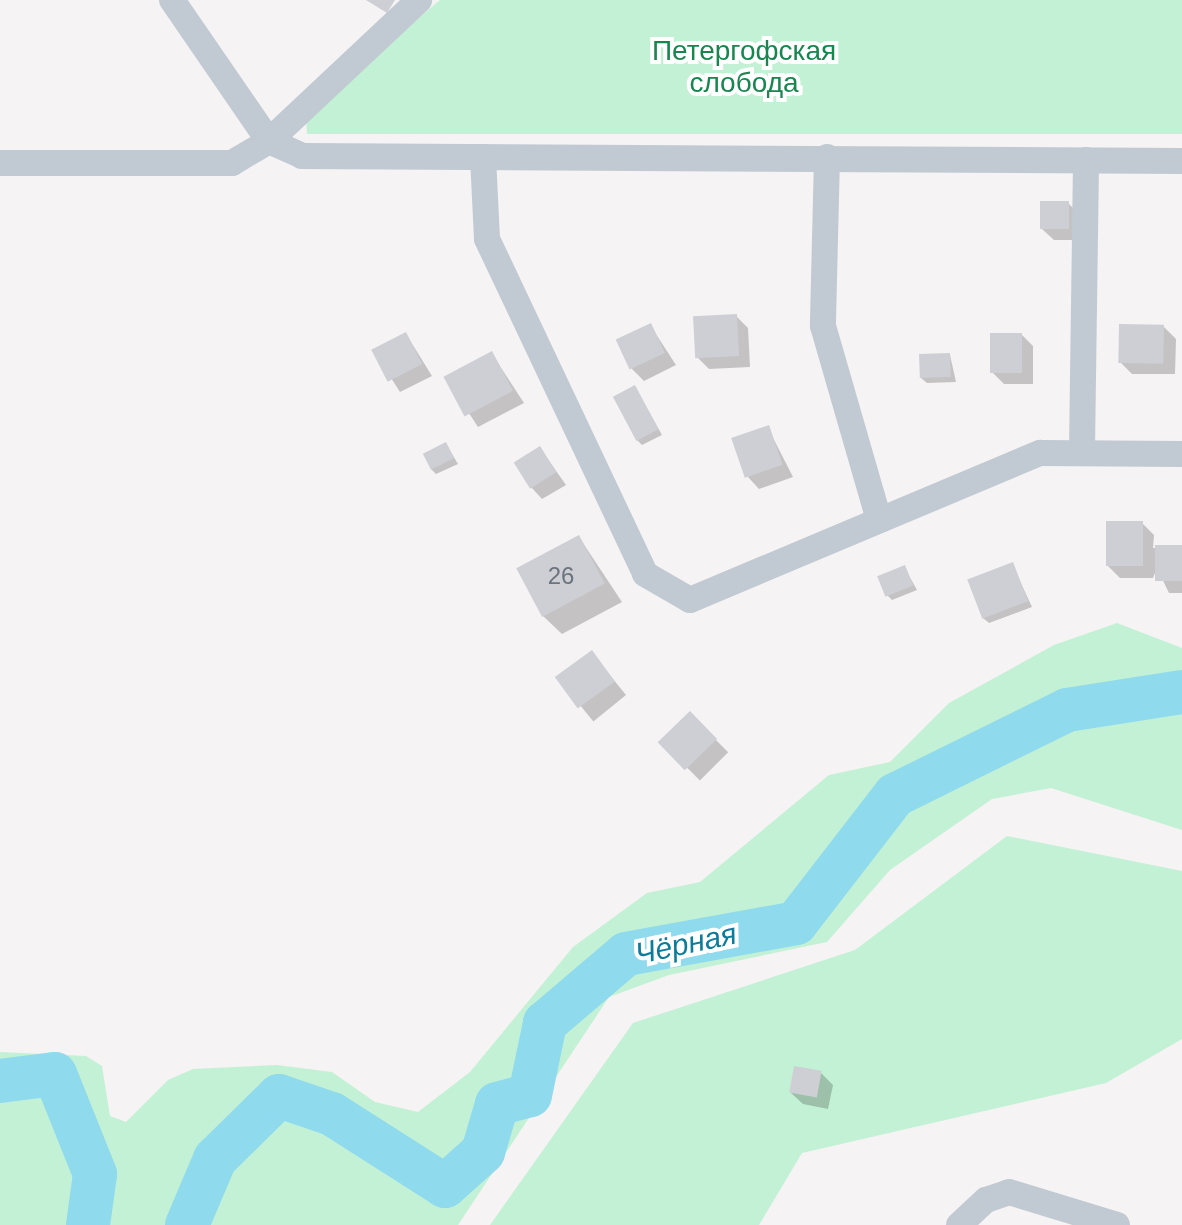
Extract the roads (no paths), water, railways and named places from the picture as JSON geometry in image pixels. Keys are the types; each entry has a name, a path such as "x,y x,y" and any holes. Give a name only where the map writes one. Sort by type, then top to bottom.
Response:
{"street":[{"path":"172,0 269,141 302,156 1182,161"},
{"path":"0,163 232,163 269,141 419,0"},
{"path":"483,157 487,239 645,574 690,600 1040,453 1082,449 1182,454"},
{"path":"827,157 823,326 879,520"},
{"path":"1082,449 1086,160"},
{"path":"959,1225 986,1200 1009,1192 1117,1225"}],"waterway":[{"name":"Чёрная","path":"187,1225 215,1159 279,1096 332,1114 445,1186 483,1152 497,1104 530,1095 545,1023 626,954 796,923 895,795 1067,710 1182,692"},
{"name":"Чёрная","path":"0,1081 55,1074 95,1174 88,1225"}],"park label":[{"name":"Петергофская слобода","path":"744,67"}]}
